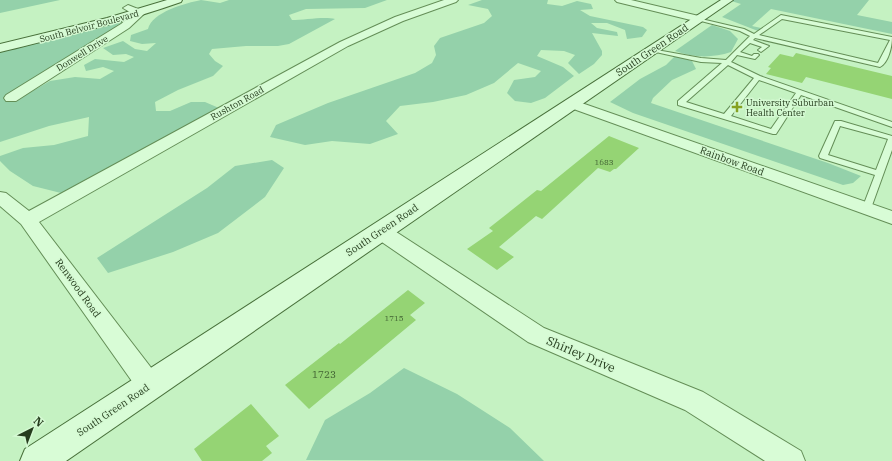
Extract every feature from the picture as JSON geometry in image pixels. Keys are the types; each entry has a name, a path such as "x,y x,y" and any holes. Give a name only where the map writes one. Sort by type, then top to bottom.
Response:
{"main road":[{"name":"South Belvoir Boulevard","path":"0,39 128,8 153,0"},
{"name":"South Belvoir Boulevard","path":"0,48 140,13 177,0"},
{"name":"South Green Road","path":"37,461 728,0"}],"street":[{"name":"Rushton Road","path":"28,220 344,44 399,19 453,0"},
{"path":"620,0 699,18"},
{"path":"128,8 140,13"},
{"name":"Donwell Drive","path":"12,98 125,26 140,13"},
{"name":"Rainbow Road","path":"573,104 892,218"},
{"name":"Renwood Road","path":"0,197 28,220 150,386"},
{"name":"Shirley Drive","path":"380,231 536,335 694,401 791,461"}],"lane":[{"path":"699,18 742,30 754,36 880,65 892,40 781,17 754,36 681,103 773,132 800,92"},
{"path":"749,41 766,46 761,50"},
{"path":"653,50 701,60 727,62 758,77 892,125"},
{"path":"736,53 753,58 756,55"},
{"path":"726,117 758,77"},
{"path":"867,209 880,174 892,138 838,123 822,156 880,174"}],"green space":[{"path":"0,0 60,0 0,13"},
{"path":"201,0 220,3 229,0 387,0 365,8 306,9 289,15 292,20 320,18 335,19 289,44 278,46 246,46 212,49 209,54 215,61 223,66 213,76 178,90 155,102 156,111 170,111 191,102 205,102 219,108 61,193 33,186 10,171 0,161 0,156 23,148 54,145 88,136 89,117 49,126 0,142 0,48 140,13 13,98 29,93 50,81 75,77 100,79 114,71 103,67 86,71 84,65 95,59 124,62 134,57 126,54 113,55 103,48 123,41 135,49 147,51 156,43 142,44 130,41 131,35 148,29 156,18 170,9"},
{"path":"482,0 548,0 547,4 562,6 577,1 591,4 593,9 580,10 590,16 643,27 647,30 642,37 627,39 625,30 607,23 591,23 597,28 617,32 618,36 592,33 602,51 602,55 594,64 579,74 568,63 575,55 564,51 541,50 537,56 563,67 574,76 545,98 531,103 515,101 507,93 514,80 535,77 541,71 518,63 494,83 466,95 433,102 400,106 386,121 398,134 370,144 332,141 305,145 270,137 276,125 328,103 415,73 432,63 436,55 434,46 440,38 484,23 492,16 488,9 468,5"},
{"path":"728,0 869,0 857,15 892,22 892,34 771,9 752,26 761,28 758,31 722,17 741,4"},
{"path":"712,25 730,31 738,39 731,52 717,55 696,56 675,51"},
{"path":"675,56 692,61 696,69 672,80 653,98 651,103 828,163 861,176 853,183 843,185 633,113 610,102 640,79 666,65"},
{"path":"272,160 284,168 265,197 218,233 173,252 108,273 97,258 207,188 235,166"},
{"path":"404,368 457,394 510,428 544,461 306,460 325,420 370,393"}],"building":[{"path":"796,53 892,76 892,99 806,77 802,83 766,74 771,68 768,67 780,54 793,57"},
{"path":"609,136 639,148 616,169 610,172 598,168 542,219 536,216 499,247 514,257 497,270 467,249 493,231 489,228 537,190 541,191"},
{"path":"408,290 425,303 410,315 416,320 309,409 285,385 339,343 340,344"},
{"path":"251,404 279,436 266,446 272,453 262,461 202,461 194,449"}],"place":[{"name":"University Suburban Health Center","path":"737,107"}]}
